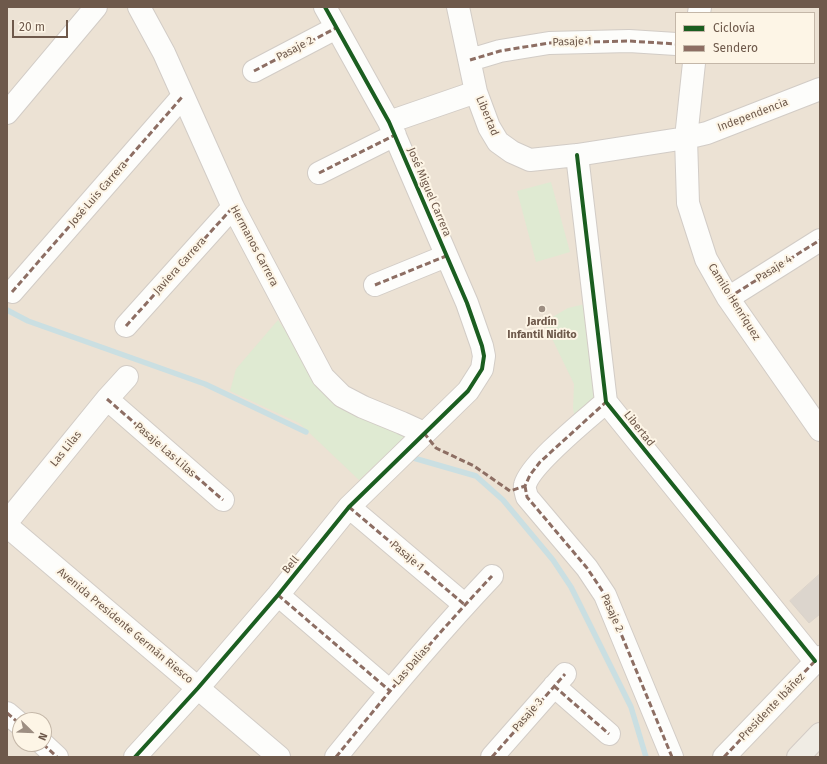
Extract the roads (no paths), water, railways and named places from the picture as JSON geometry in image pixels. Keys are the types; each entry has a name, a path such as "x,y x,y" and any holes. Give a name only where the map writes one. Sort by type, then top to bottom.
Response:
{"main road":[{"path":"798,757 820,734"}],"street":[{"path":"7,113 96,7"},
{"name":"Hermanos Carrera","path":"139,7 164,53 233,207 323,377 342,396 363,407 424,433"},
{"name":"José Miguel Carrera","path":"325,7 392,129 467,303 484,356 482,369 468,391"},
{"name":"Libertad","path":"458,7 476,92 489,127 498,142 512,152 530,160 577,155 686,138"},
{"name":"Pasaje 2","path":"254,71 336,28"},
{"name":"Pasaje 1","path":"470,60 500,52 549,43 629,41 675,44"},
{"name":"Camilo Henríquez","path":"694,64 686,138 688,203 706,259 728,298 820,430"},
{"name":"Independencia","path":"686,138 707,133 820,89"},
{"path":"319,173 392,129 476,92"},
{"name":"José Luis Carrera","path":"12,292 183,96"},
{"path":"577,155 606,402"},
{"name":"Javiera Carrera","path":"126,326 233,207"},
{"name":"Pasaje 4","path":"728,298 820,240"},
{"path":"375,285 446,256"},
{"name":"Las Lilas","path":"7,522 107,399 127,377"},
{"name":"Bell","path":"135,757 198,688 278,595 349,507 468,391"},
{"name":"Pasaje Las Lilas","path":"107,399 223,500"},
{"name":"Pasaje 2","path":"606,402 540,462 530,475 525,486 527,497 587,568 605,595 672,757"},
{"name":"Libertad","path":"606,402 818,659"},
{"name":"Pasaje 1","path":"349,507 465,605"},
{"name":"Avenida Presidente Germán Riesco","path":"7,526 279,757"},
{"name":"Las Dalias","path":"336,757 390,691 492,576"},
{"path":"278,595 390,691"},
{"name":"Presidente Ibáñez","path":"724,757 818,659"},
{"name":"Pasaje 3","path":"492,757 560,680 609,734"}],"waterway":[{"path":"7,310 28,321 205,384 306,432"},
{"path":"410,457 476,476 503,500 553,560 571,587 631,707 646,757"}],"place":[{"name":"Jardín Infantil Nidito","path":"542,309"}]}
